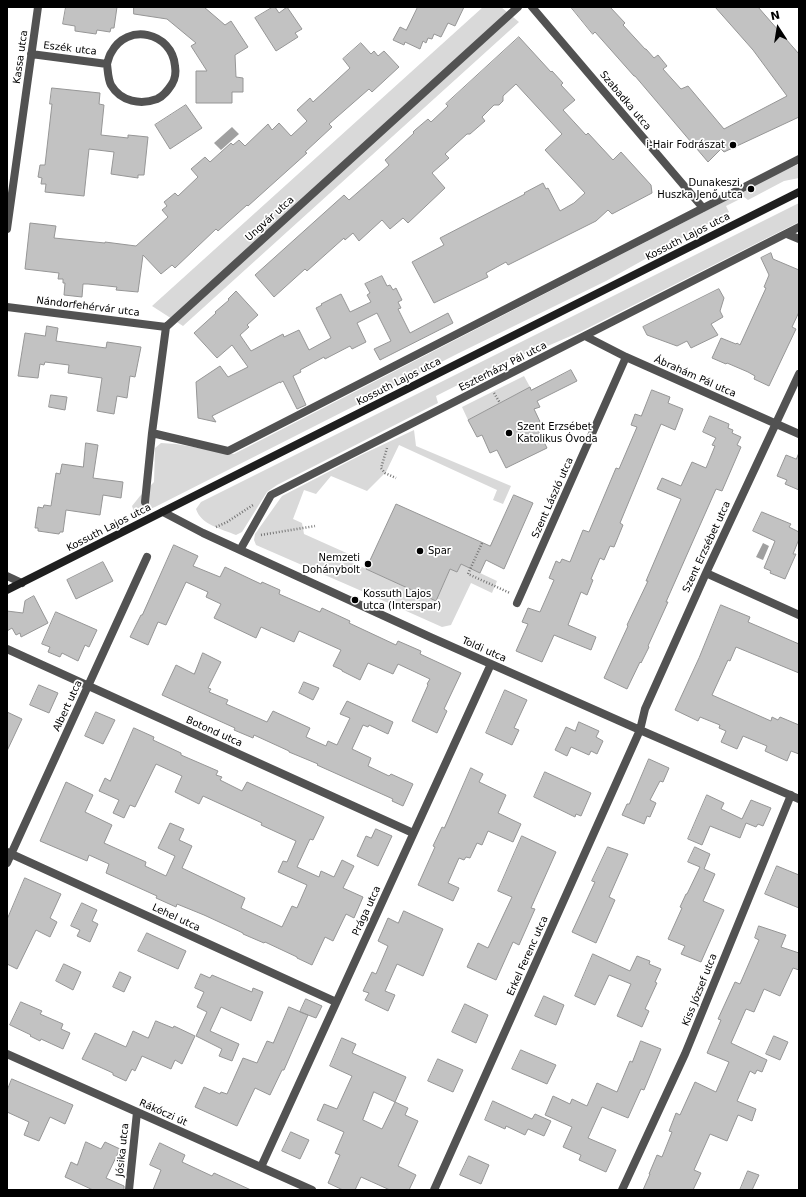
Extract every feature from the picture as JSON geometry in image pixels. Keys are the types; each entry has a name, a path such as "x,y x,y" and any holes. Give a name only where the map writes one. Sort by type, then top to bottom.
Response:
{"street":[{"name":"Kassa utca","path":"7,229 38,7"},
{"name":"Ungvár utca","path":"166,327 518,7"},
{"name":"Szabadka utca","path":"532,7 703,208"},
{"name":"Eszék utca","path":"144,34 161,40 169,48 175,58 176,70 173,81 168,90 160,98 149,102 138,102 128,100 118,94 108,75 107,64 110,53 118,44 127,37 144,34"},
{"name":"Eszék utca","path":"31,54 107,64"},
{"name":"Kossuth Lajos utca","path":"152,433 228,451 799,159"},
{"name":"Kossuth Lajos utca","path":"7,590 799,192"},
{"name":"Eszterházy Pál utca","path":"271,496 799,227"},
{"path":"787,234 799,239"},
{"name":"Nándorfehérvár utca","path":"7,307 166,327"},
{"path":"145,502 152,433 166,327"},
{"name":"Ábrahám Pál utca","path":"585,336 626,357 799,434"},
{"name":"Szent László utca","path":"518,600 626,357"},
{"name":"Szent Erzsébet utca","path":"640,730 645,709 706,572 799,374"},
{"path":"240,550 271,496"},
{"name":"Toldi utca","path":"163,512 203,533 491,664 795,797"},
{"name":"Albert utca","path":"7,863 9,853 147,557"},
{"path":"706,572 799,615"},
{"path":"7,576 22,583"},
{"name":"Botond utca","path":"7,649 413,833"},
{"name":"Prága utca","path":"261,1167 491,664"},
{"name":"Erkel Ferenc utca","path":"434,1190 640,730"},
{"name":"Kiss József utca","path":"622,1190 685,1054 795,797"},
{"name":"Lehel utca","path":"9,853 336,1002"},
{"name":"Rákóczi út","path":"7,1054 312,1190"},
{"name":"Jósika utca","path":"129,1190 137,1112"}],"path":[{"path":"387,448 381,468 385,473 396,478"},
{"path":"203,533 227,522 246,508 271,496"},
{"path":"258,535 315,526"},
{"path":"482,543 468,574 518,600"}],"shaded area":[{"path":"483,7 501,7 519,22 183,326 152,306"},
{"path":"232,127 239,134 221,150 214,143"},
{"path":"799,164 799,178 784,181 748,200 744,197 726,206 729,212 606,281 459,353 155,507 135,515 132,506 154,482 155,448 161,443 176,444 234,454 767,179"},
{"path":"799,203 799,222 580,332 543,348 505,361 436,396 438,403 277,485 267,492 242,532 236,535 207,523 202,519 196,509 201,502"},
{"path":"524,376 530,387 468,420 462,407"},
{"path":"414,430 416,446 511,486 503,504 493,500 497,490 399,445 386,472 367,491 331,476 316,494 304,490 293,519 302,523 304,534 351,555 349,561 436,601 450,569 457,572 461,564 497,581 492,593 471,583 451,625 442,627 256,545 254,540 255,534 282,496 361,455"},
{"path":"763,543 769,546 763,560 756,557"}],"building":[{"path":"66,7 117,7 114,28 111,28 110,32 97,30 96,34 75,31 75,26 63,24"},
{"path":"134,7 204,7 225,25 231,21 248,47 235,55 236,77 243,78 243,92 232,92 232,103 196,103 196,71 207,71 191,46 196,43 167,19 134,14"},
{"path":"275,7 279,13 287,7 302,29 295,33 298,37 276,51 255,18"},
{"path":"418,7 464,7 455,26 448,23 441,37 434,34 432,39 428,38 426,43 423,41 420,49 405,42 404,45 393,40 400,27 406,30"},
{"path":"571,7 610,7 625,23 623,25 654,58 658,55 667,66 663,69 681,89 688,86 724,129 787,96 753,50 715,7 758,7 799,54 799,117 724,152 721,149 708,162 635,76 595,32 593,34"},
{"path":"519,37 563,83 561,85 575,100 563,110 586,135 588,133 613,160 621,152 651,185 652,193 612,214 608,210 596,221 508,265 506,262 486,273 488,277 434,303 412,262 444,245 440,238 525,194 524,193 543,183 546,189 548,188 560,211 574,203 585,193 545,150 562,134 516,84 503,96 503,101 499,105 494,105 482,117 485,121 470,134 467,134 445,154 449,158 432,173 445,188 408,223 403,218 390,229 382,220 359,241 353,233 345,240 344,238 307,271 305,269 274,297 255,275 344,195 349,200 389,165 385,160 414,133 413,132 415,130 428,119 431,122 448,106 446,104"},
{"path":"361,43 371,54 374,51 378,56 384,51 399,67 372,92 369,89 329,124 332,127 305,152 307,153 248,206 247,205 218,231 216,229 175,268 172,265 161,274 143,255 138,292 116,290 117,287 83,284 82,297 64,295 65,283 63,283 63,279 58,279 59,273 25,269 30,223 56,226 54,238 136,246 168,217 162,210 167,206 164,202 175,193 178,196 198,177 191,169 205,157 210,162 231,143 233,145 239,140 245,146 268,124 272,130 279,123 291,136 307,121 297,110 310,98 313,102 350,68 343,59"},
{"path":"52,88 100,93 99,104 104,105 101,135 128,138 128,135 148,137 144,175 138,175 138,178 111,174 114,152 89,149 84,196 45,192 46,184 41,184 42,178 38,177 40,165 45,165 52,104 50,104"},
{"path":"186,105 202,128 170,149 155,125"},
{"path":"771,253 773,259 799,270 799,312 792,327 796,329 769,386 754,379 755,376 748,372 712,358 721,338 740,345 766,288 764,287 769,275 761,258"},
{"path":"382,276 387,286 390,285 393,290 396,288 402,300 398,302 401,308 398,309 410,333 448,313 453,323 380,360 374,349 391,341 377,313 357,323 366,342 352,349 350,346 325,359 324,357 300,370 301,372 293,376 306,405 297,409 283,381 212,416 216,422 198,418 196,382 220,366 228,377 248,367 232,345 217,358 194,333 229,300 228,299 236,291 258,315 247,325 249,327 240,335 251,351 283,334 284,337 299,330 309,350 331,338 316,308 341,294 350,312 371,302 367,295 370,293 365,284"},
{"path":"719,289 724,298 720,311 723,317 711,324 718,335 691,348 687,341 677,346 647,335 643,327"},
{"path":"47,326 58,328 56,341 106,348 107,342 141,347 135,377 130,376 127,398 117,396 114,414 97,411 102,378 68,373 69,365 45,362 44,365 40,364 38,378 18,376 25,333 45,336"},
{"path":"571,370 577,381 537,401 540,407 534,409 542,426 537,428 547,448 506,468 497,450 490,453 482,435 477,437 468,420 530,387 531,390"},
{"path":"652,390 670,397 668,403 683,409 675,430 661,424 620,523 623,525 614,547 610,546 604,560 600,558 591,579 593,580 587,595 581,592 568,625 596,637 591,650 554,635 542,662 516,651 528,624 522,622 528,608 540,612 554,580 549,578 556,561 560,563 562,559 570,562 583,530 589,532 616,468 619,469 637,427 631,425 635,414 641,416"},
{"path":"51,395 67,397 65,410 49,407"},
{"path":"710,416 729,424 728,428 733,430 732,433 741,437 737,445 741,447 722,491 716,489 666,602 668,602 648,646 649,647 627,689 604,678 648,581 646,581 681,499 657,489 662,478 681,486 692,462 706,468 715,446 712,445 716,438 703,432"},
{"path":"86,443 98,445 93,478 123,482 121,498 103,495 100,515 66,510 63,532 60,532 59,534 38,531 38,528 35,528 38,507 43,508 44,505 51,506 56,473 60,474 62,464 83,467"},
{"path":"799,453 799,490 785,484 787,480 777,476 786,455 796,459"},
{"name":"Spar","path":"514,495 533,503 504,569 486,560 480,573 461,564 457,572 450,569 436,601 366,569 396,504 490,546"},
{"path":"762,512 791,524 789,527 799,532 799,539 793,554 796,554 785,579 770,573 771,571 764,568 775,541 753,531"},
{"path":"174,545 198,556 193,566 220,577 225,567 261,584 262,582 280,590 279,594 320,612 322,608 350,621 349,623 396,645 398,641 421,651 420,654 461,673 444,709 447,711 437,733 412,721 430,679 398,664 393,674 368,663 360,680 333,666 341,650 299,631 294,642 261,627 256,638 214,618 221,604 206,597 208,592 186,582 166,625 158,622 148,645 130,637 142,615"},
{"path":"103,562 113,581 76,599 67,580"},
{"path":"34,596 48,623 21,637 20,633 16,635 12,628 7,631 7,611 23,613 25,601"},
{"path":"721,605 750,617 748,622 799,644 799,673 736,647 730,661 728,660 712,695 771,721 772,717 778,720 780,717 799,725 799,754 791,751 787,761 765,751 767,746 743,736 737,749 721,742 726,731 719,728 720,725 700,717 698,721 675,710"},
{"path":"56,612 97,630 89,647 85,645 78,661 62,653 60,657 48,652 50,647 42,644"},
{"path":"203,653 221,662 208,688 211,689 209,692 228,700 226,704 267,722 273,711 310,728 306,737 326,746 328,741 337,745 350,718 340,714 347,701 393,722 388,734 369,725 368,727 363,725 352,749 371,758 368,766 389,776 391,774 413,784 403,806 392,801 393,799 317,765 318,764 254,735 253,738 234,730 235,728 162,695 176,665 194,674"},
{"path":"304,682 319,688 313,700 299,693"},
{"path":"39,685 58,693 49,713 30,705"},
{"path":"505,690 527,700 514,728 519,730 512,745 486,733"},
{"path":"7,712 22,719 7,751"},
{"path":"96,712 115,720 103,744 85,736"},
{"path":"579,722 599,731 596,737 603,741 597,754 591,751 589,755 571,747 567,756 555,750 566,727 575,731"},
{"path":"134,728 154,737 153,740 181,753 181,755 218,771 216,775 222,777 220,780 242,791 247,782 324,817 313,840 310,839 297,867 319,877 321,871 334,877 342,860 354,866 343,888 363,897 354,918 346,914 333,941 325,937 312,965 204,915 177,904 176,907 156,898 157,896 106,873 109,864 89,855 87,861 40,841 66,782 93,795 85,812 112,825 104,843 146,862 145,866 166,876 175,856 158,848 170,823 184,829 179,840 192,846 182,868 245,898 241,908 282,927 292,906 297,908 307,885 278,872 283,861 287,862 296,841 261,825 262,823 203,796 199,804 175,792 182,776 156,764 135,807 130,805 124,818 113,813 119,800 99,791 105,778 110,781"},
{"path":"649,759 669,768 663,782 660,781 650,800 656,803 650,817 647,816 644,824 622,815 627,804 629,804"},
{"path":"471,768 483,774 479,782 506,795 498,813 521,824 513,842 488,831 482,845 477,843 470,858 466,857 464,860 459,858 448,883 459,888 453,901 418,885 435,847 433,846 442,827 444,828"},
{"path":"545,772 591,793 581,816 576,814 575,817 534,797"},
{"path":"707,795 724,803 721,809 742,819 751,800 771,808 763,826 758,824 756,827 746,823 740,838 710,826 702,845 688,839"},
{"path":"376,829 392,836 378,866 357,856 366,836 371,838"},
{"path":"522,836 556,852 531,908 535,909 519,945 513,942 496,980 467,967 478,943 488,948 512,897 498,891"},
{"path":"608,847 628,854 609,897 615,900 596,943 572,932 595,882 592,881"},
{"path":"695,847 710,854 704,869 715,874 703,901 724,910 701,962 681,954 685,946 668,939 682,908 680,907 700,867 688,862"},
{"path":"777,866 799,875 799,908 765,894"},
{"path":"25,878 61,894 50,918 57,922 50,937 36,930 17,969 7,964 7,920"},
{"path":"82,903 97,910 92,921 98,924 90,942 77,936 80,930 71,926"},
{"path":"404,911 443,929 423,976 397,964 385,991 395,995 388,1011 365,1000 369,993 363,991 372,972 376,974 388,946 378,941 388,918 398,923"},
{"path":"759,926 786,935 781,947 799,953 799,970 793,968 780,996 764,989 754,1012 746,1009 731,1043 767,1060 762,1072 757,1070 755,1074 750,1071 737,1101 756,1109 752,1121 738,1115 727,1141 710,1134 694,1170 701,1173 693,1190 643,1190 657,1155 662,1157 672,1132 669,1131 676,1113 680,1115 695,1082 716,1092 729,1062 707,1053 721,1020 718,1019 735,982 740,984 759,940 755,938"},
{"path":"147,933 186,951 178,969 138,951"},
{"path":"593,954 630,971 637,956 650,961 649,964 661,969 655,982 657,983 645,1009 649,1011 642,1027 617,1016 631,984 609,975 595,1005 575,996"},
{"path":"64,964 81,972 73,990 56,981"},
{"path":"120,972 131,977 124,992 113,987"},
{"path":"201,974 210,978 212,975 252,992 253,988 263,992 251,1021 221,1007 210,1031 239,1044 232,1061 219,1056 222,1049 196,1036 207,1012 197,1007 204,992 195,988"},
{"path":"544,996 564,1005 556,1025 535,1016"},
{"path":"306,999 322,1006 316,1018 300,1012"},
{"path":"21,1002 42,1011 40,1014 63,1024 61,1029 70,1033 63,1049 41,1039 40,1041 10,1025"},
{"path":"465,1004 488,1015 476,1043 452,1032"},
{"path":"289,1007 308,1015 284,1070 282,1070 270,1095 255,1088 237,1126 195,1107 204,1087 220,1094 221,1092 227,1094 243,1058 257,1063 267,1041 273,1043"},
{"path":"156,1021 173,1028 174,1026 195,1036 182,1064 175,1060 171,1069 142,1056 135,1071 132,1069 126,1081 113,1075 113,1073 82,1059 95,1033 126,1047 133,1031 148,1038"},
{"path":"774,1036 788,1042 780,1060 766,1054"},
{"path":"342,1038 356,1044 352,1053 406,1077 395,1102 408,1108 405,1115 418,1121 398,1166 416,1175 409,1190 390,1190 361,1177 355,1190 343,1190 328,1183 340,1155 335,1153 344,1132 317,1120 324,1104 337,1109 352,1076 330,1066","holes":["374,1092 395,1102 382,1129 363,1120"]},
{"path":"641,1041 661,1049 644,1090 641,1089 628,1118 602,1107 588,1138 616,1150 606,1172 579,1160 581,1155 563,1147 572,1127 545,1115 553,1096 570,1104 572,1099 587,1106 597,1083 617,1092 630,1061 632,1062"},
{"path":"521,1050 556,1065 547,1084 512,1069"},
{"path":"438,1059 463,1070 453,1092 428,1081"},
{"path":"12,1079 73,1105 65,1124 50,1117 39,1141 24,1135 29,1122 7,1112 7,1091"},
{"path":"493,1101 532,1119 535,1114 551,1121 544,1136 528,1129 525,1135 506,1126 505,1129 485,1120"},
{"path":"291,1132 309,1140 300,1159 282,1151"},
{"path":"86,1142 101,1149 105,1142 120,1149 106,1178 124,1186 124,1190 93,1190 65,1177 71,1162 77,1165"},
{"path":"160,1143 185,1155 182,1162 212,1176 214,1173 251,1190 153,1190 161,1170 150,1165"},
{"path":"469,1156 489,1165 481,1184 460,1175"},
{"path":"748,1171 759,1175 752,1190 740,1190"}],"place":[{"name":"i-Hair Fodrászat","path":"733,145"},
{"name":"Dunakeszi, Huszka Jenő utca","path":"751,189"},
{"name":"Szent Erzsébet Katolikus Óvoda","path":"509,433"},
{"name":"Spar","path":"420,551"},
{"name":"Nemzeti Dohánybolt","path":"368,564"},
{"name":"Kossuth Lajos utca (Interspar)","path":"355,600"}]}
